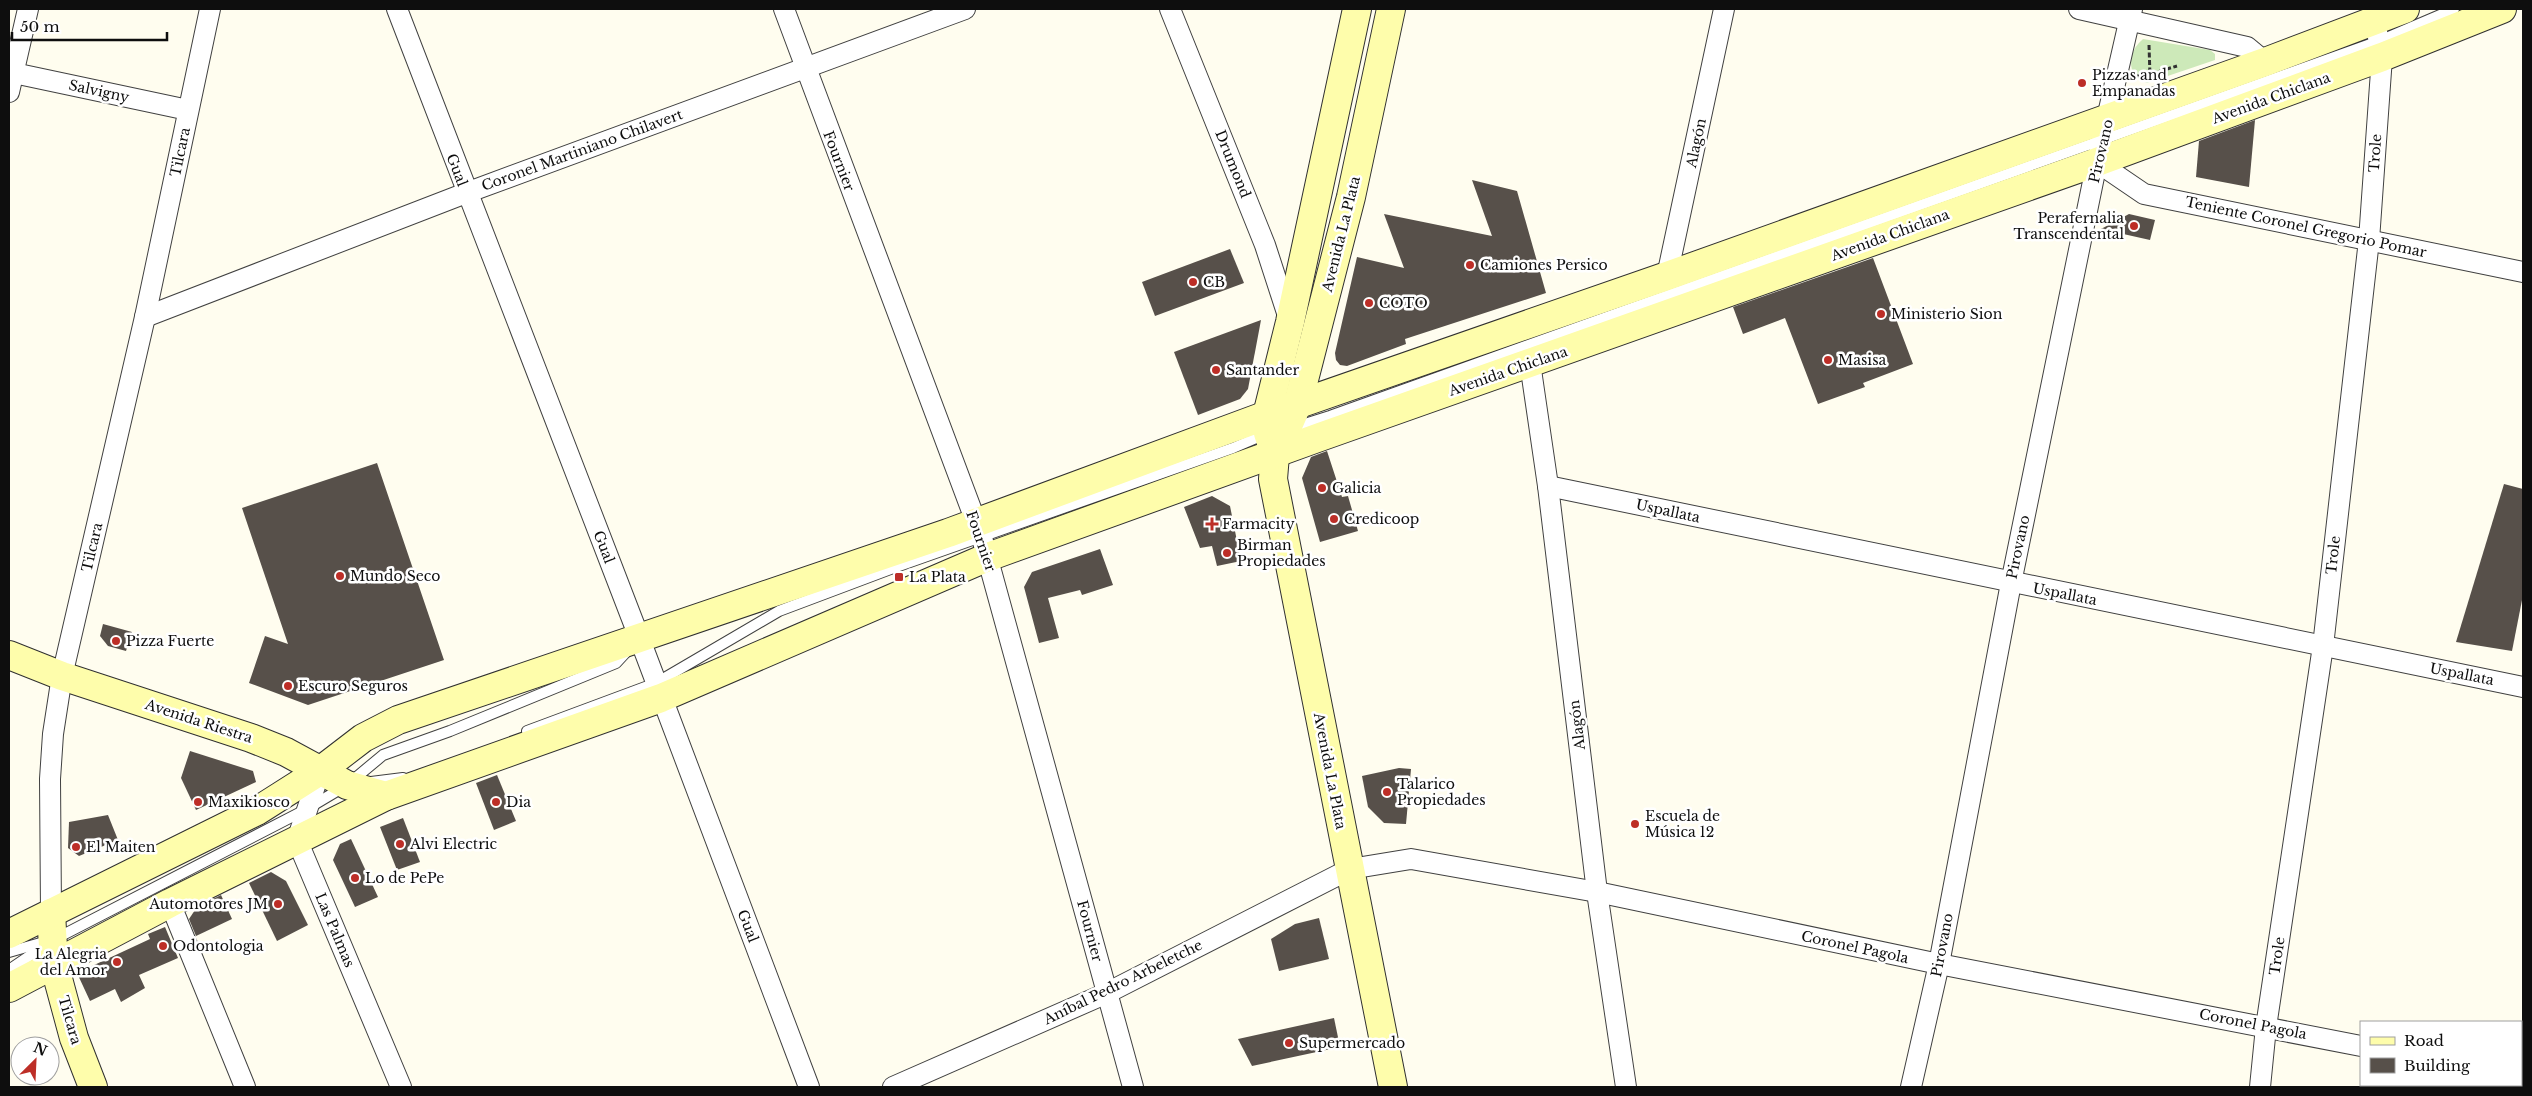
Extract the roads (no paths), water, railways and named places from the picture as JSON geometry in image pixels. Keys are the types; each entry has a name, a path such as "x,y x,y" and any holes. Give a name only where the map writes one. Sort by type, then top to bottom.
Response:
{"main road":[{"name":"Avenida La Plata","path":"1357,9 1290,322 1274,433 1273,479 1393,1087"},
{"name":"Avenida La Plata","path":"1298,404 1351,197 1391,9"},
{"name":"Avenida Chiclana","path":"1274,433 1530,363 2103,139 2379,40 2405,9"},
{"name":"Avenida Chiclana","path":"1274,433 1298,404 1667,276 2103,139 2154,102 2265,62 2379,40 2502,9"},
{"path":"9,934 257,811 320,771 363,738 398,720 640,637 982,539 1274,433"},
{"path":"9,988 53,952 170,904 386,796 658,690 982,539 1274,433"},
{"name":"Avenida Riestra","path":"9,656 62,676 251,738 286,752 347,785 386,796"},
{"name":"Tilcara","path":"51,913 53,952 74,1038 93,1087"}],"street":[{"path":"10,79 28,9"},
{"name":"Tilcara","path":"51,913 50,779 53,734 62,676 145,317 210,9"},
{"name":"Gual","path":"397,9 466,193 640,637 658,690 809,1087"},
{"name":"Fournier","path":"784,9 804,69 982,539 1134,1087"},
{"name":"Coronel Martiniano Chilavert","path":"145,317 466,193 966,9"},
{"name":"Drumond","path":"1170,9 1265,245 1290,322"},
{"name":"Alagón","path":"1667,276 1724,9"},
{"path":"2079,9 2131,14 2152,25 2247,46 2265,62"},
{"name":"Pirovano","path":"1911,1087 1939,964 2011,583 2103,139 2131,14"},
{"name":"Trole","path":"2260,1087 2266,1027 2323,646 2368,240 2379,40"},
{"name":"Salvigny","path":"10,79 188,110"},
{"name":"Teniente Coronel Gregorio Pomar","path":"2103,139 2144,194 2523,272"},
{"name":"Alagón","path":"1530,363 1548,486 1597,892 1626,1087"},
{"name":"Uspallata","path":"1548,486 2011,583 2523,687"},
{"path":"297,840 305,810 320,771"},
{"name":"Las Palmas","path":"297,840 401,1087"},
{"name":"Coronel Pagola","path":"1350,869 1411,860 1597,892 1939,964 2360,1046"},
{"name":"Aníbal Pedro Arbeletche","path":"893,1087 1108,993 1350,869"},
{"path":"170,904 245,1087"}],"lane":[{"path":"2379,40 2454,9"},
{"path":"1274,433 1330,416 2103,139"},
{"path":"9,970 53,952 305,810 347,785 383,755 450,731 616,663 640,637"},
{"path":"514,736 658,690"},
{"path":"347,785 402,779 412,775"},
{"path":"9,952 53,952"}],"place":[{"name":"Pizzas and Empanadas","path":"2082,83"},
{"name":"Perafernalia Transcendental","path":"2134,226"},
{"name":"Camiones Persico","path":"1470,265"},
{"name":"CB","path":"1193,282"},
{"name":"COTO","path":"1369,303"},
{"name":"Ministerio Sion","path":"1881,314"},
{"name":"Masisa","path":"1828,360"},
{"name":"Santander","path":"1216,370"},
{"name":"Galicia","path":"1322,488"},
{"name":"Credicoop","path":"1334,519"},
{"name":"Farmacity","path":"1212,524"},
{"name":"Birman Propiedades","path":"1227,553"},
{"name":"Mundo Seco","path":"340,576"},
{"name":"La Plata","path":"899,577"},
{"name":"Pizza Fuerte","path":"116,641"},
{"name":"Escuro Seguros","path":"288,686"},
{"name":"Talarico Propiedades","path":"1387,792"},
{"name":"Maxikiosco","path":"198,802"},
{"name":"Dia","path":"496,802"},
{"name":"Escuela de Música 12","path":"1635,824"},
{"name":"Alvi Electric","path":"400,844"},
{"name":"El Maiten","path":"76,847"},
{"name":"Lo de PePe","path":"355,878"},
{"name":"Automotores JM","path":"278,904"},
{"name":"Odontologia","path":"163,946"},
{"name":"La Alegria del Amor","path":"117,962"},
{"name":"Supermercado","path":"1289,1043"}]}
